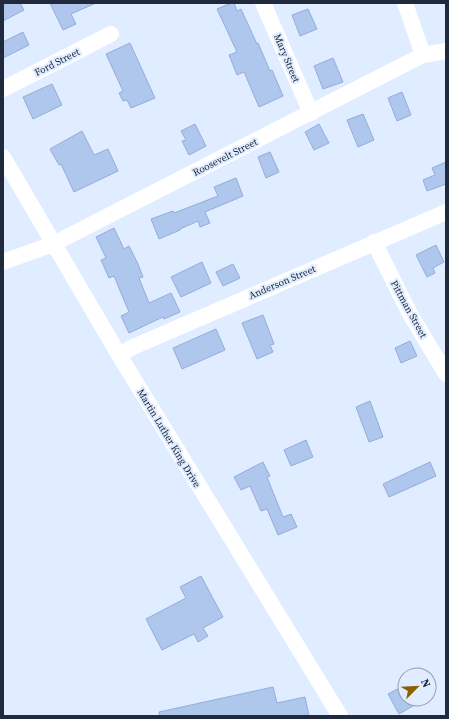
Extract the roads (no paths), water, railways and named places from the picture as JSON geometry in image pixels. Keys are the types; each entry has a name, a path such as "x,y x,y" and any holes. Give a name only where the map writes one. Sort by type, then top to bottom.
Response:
{"street":[{"name":"Mary Street","path":"263,3 311,113"},
{"path":"405,3 423,55"},
{"name":"Ford Street","path":"3,89 111,34"},
{"name":"Roosevelt Street","path":"3,262 53,244 423,55 446,51"},
{"name":"Martin Luther King Drive","path":"3,157 119,355 340,716"},
{"name":"Anderson Street","path":"119,355 133,347 446,212"},
{"name":"Pittman Street","path":"374,242 410,314 446,374"}]}
